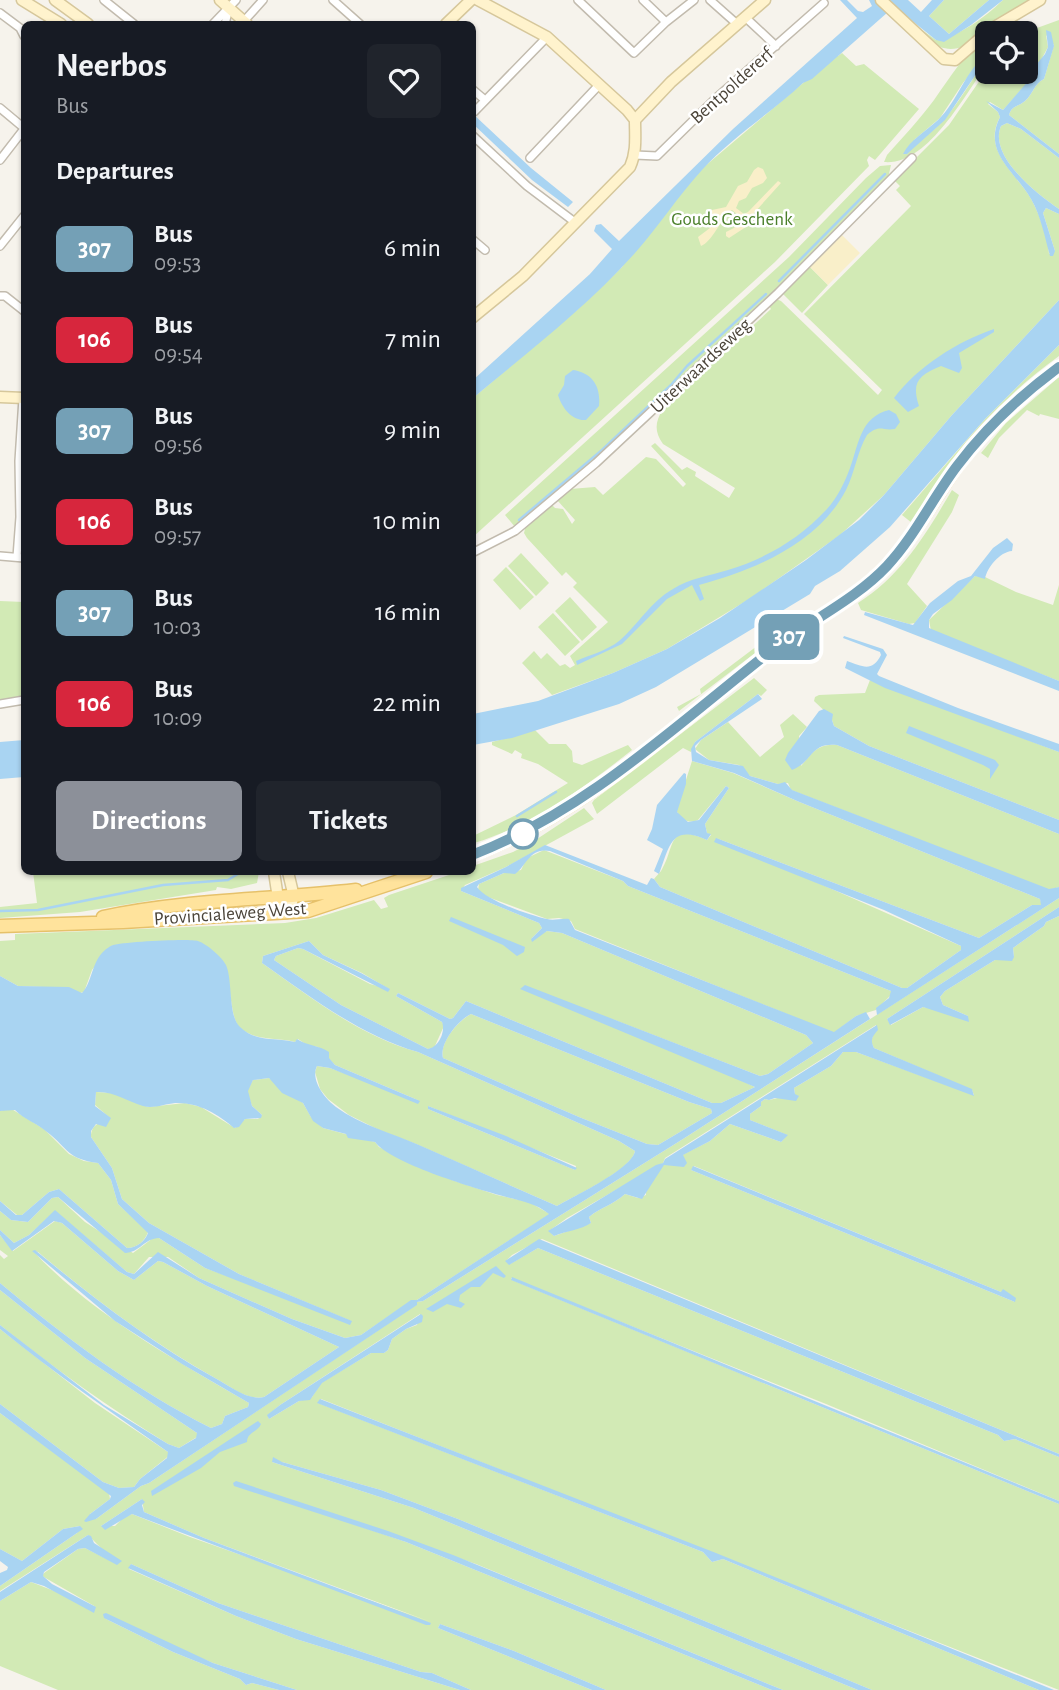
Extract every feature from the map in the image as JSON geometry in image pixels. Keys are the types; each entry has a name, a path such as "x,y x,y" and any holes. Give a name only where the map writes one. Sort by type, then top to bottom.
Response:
{"main road":[{"path":"476,853 523,834 582,799 800,629 869,584 905,545 958,464 998,419 1059,368"},
{"name":"Provincialeweg West","path":"0,926 308,911 417,875"},
{"name":"Provincialeweg West","path":"75,922 174,904 294,897 381,887"}],"street":[{"path":"22,0 56,21"},
{"path":"55,0 84,21"},
{"path":"104,0 130,21"},
{"path":"247,21 263,0"},
{"path":"333,0 357,21"},
{"path":"449,21 471,0"},
{"path":"478,0 547,37 635,120"},
{"path":"578,0 634,53 694,0"},
{"path":"643,0 666,22"},
{"path":"710,0 776,46"},
{"path":"476,315 523,276 630,167 635,155 635,120 671,82 765,0"},
{"path":"881,0 944,59 955,60 992,29 1040,0"},
{"path":"228,3 244,21"},
{"path":"215,21 228,3"},
{"path":"225,21 228,3"},
{"name":"Bentpoldererf","path":"635,155 657,156 715,99 824,3"},
{"path":"0,13 21,30"},
{"path":"476,109 547,37"},
{"path":"530,158 599,85"},
{"path":"476,92 485,100"},
{"path":"0,108 21,126"},
{"path":"0,160 21,133"},
{"path":"476,139 527,186 576,223"},
{"name":"Uiterwaardseweg","path":"476,551 515,531 596,463 778,293 912,158"},
{"path":"0,246 21,220"},
{"path":"476,242 485,250"},
{"path":"0,296 5,296 21,309"},
{"path":"0,397 21,398"},
{"path":"0,556 21,557 21,436"},
{"path":"0,704 21,700"},
{"path":"274,875 278,898 287,913"},
{"path":"287,913 294,897 289,875"}],"green space":[{"path":"944,0 989,0 949,34 929,16"},
{"path":"1003,0 1033,0 1002,21 977,21"},
{"path":"1059,20 1059,154 1009,115 1044,79 1054,45 1046,35 1048,47 1038,66 1038,28"},
{"path":"911,22 936,40 975,23 975,39 965,46 948,49 935,44"},
{"path":"975,47 975,68 940,118 914,140 925,136 945,118 975,76 975,82 956,110 930,141 915,153 900,160 884,162 887,155 929,107"},
{"name":"Gouds Geschenk","path":"842,53 856,66 864,64 919,109 875,160 869,156 869,166 775,262 476,534 476,395 578,309 622,267 678,189"},
{"path":"977,84 1026,84 1003,110 990,102 988,104 1000,117 995,129 997,150 1033,203 1045,233 1049,254 1055,251 1043,213 1046,208 1059,214 1059,300 952,415 884,495 840,535 751,598 667,649 613,673 552,695 522,663 534,651 541,659 547,653 560,666 565,664 570,668 575,665 570,656 608,622 573,587 577,583 566,572 562,576 527,538 524,533 526,525 551,504 555,508 563,509 572,524 575,520 557,500 570,489 595,487 603,495 646,457 656,459 683,487 686,484 651,446 655,443 682,470 687,467 696,472 695,476 729,498 735,488 663,444 658,435 657,422 663,409 771,309 769,306 776,299 878,395 882,390 804,314 911,206 896,190 900,186 894,180 949,125"},
{"path":"1007,123 1021,129 1059,158 1059,209 1017,174 1008,162 999,138 1001,126"},
{"path":"891,165 888,178 779,290 604,453 515,527 505,515 789,257 866,178 880,166"},
{"path":"809,266 828,285 802,313 782,293"},
{"path":"1059,345 1059,356 1015,392 976,432 943,475 912,523 902,515 985,419"},
{"path":"1059,377 1059,419 1040,414 1039,416 1027,410 999,438 988,458 981,453 1006,423"},
{"path":"952,490 959,495 952,512 907,584 927,606 915,623 909,624 861,610 858,603 900,567"},
{"path":"521,553 549,583 536,596 508,566"},
{"path":"506,567 534,597 520,610 493,580"},
{"path":"975,576 985,577 1053,605 1059,585 1059,681 931,631 929,620"},
{"path":"570,597 597,627 582,641 555,611"},
{"path":"0,601 21,602 21,698 0,702"},
{"path":"553,613 580,642 565,656 538,627"},
{"path":"761,643 763,647 679,711 677,707 701,694 700,689"},
{"path":"754,678 767,690 761,696 758,694 695,742 691,752 683,748 597,814 592,803 594,800"},
{"path":"870,680 1059,752 1059,820 869,746 834,726 831,717 814,701 819,695 865,693"},
{"path":"793,714 807,727 799,736 801,766 820,747 837,745 1059,834 1059,887 1049,890 791,790 788,783 778,784 750,776 739,765 709,760 695,749 701,740 728,722 760,757 784,737 780,725"},
{"path":"535,730 549,744 566,744 572,751 573,762 582,765 628,745 632,750 537,816 476,842 476,835 516,815 568,783 538,764 521,758 522,754 515,750 512,754 492,745 492,742"},
{"path":"692,761 733,773 1040,899 1042,905 1032,905 979,938 716,838 961,946 961,950 907,988 902,988 660,887 654,879 666,862 674,840 685,834 707,840 711,835 707,833 705,824 729,788 726,786 698,820 692,822 683,819 677,808"},
{"path":"584,808 594,819 506,867 465,885 461,891 539,923 542,928 531,939 547,931 562,933 806,1035 813,1043 768,1074 760,1076 612,1019 755,1087 721,1103 712,1103 466,1001 450,1019 398,993 396,996 442,1022 444,1026 434,1048 428,1049 341,1005 274,960 276,956 298,948 303,949 370,984 389,989 323,955 309,941 263,956 262,963 356,1026 619,1141 635,1151 624,1166 613,1174 557,1206 349,1115 328,1099 320,1089 315,1072 317,1066 330,1068 420,1101 335,1065 318,1047 307,1045 298,1039 295,1042 246,1032 236,1023 226,969 220,959 208,951 193,946 157,942 111,946 92,970 84,992 80,993 69,988 18,986 0,976 0,941 15,940 15,934 285,923 316,918 374,900 381,909 388,907 384,898 389,895 449,875 476,875 476,865 513,852","holes":["428,1106 576,1166 575,1170 428,1109"]},
{"path":"544,850 891,991 892,994 876,1010 856,1016 834,1033 575,929 571,921 547,919 485,896 478,890 479,884 504,873 521,870 527,858"},
{"path":"33,875 258,875 257,883 231,889 217,887 216,890 80,912 0,918 0,907 37,903"},
{"path":"1059,898 1059,907 887,1019 891,1025 923,1007 968,1016 943,1005 940,997 945,991 995,960 1014,957 1013,948 1046,922 1059,916 1059,1454 542,1239 506,1261 510,1264 538,1248 998,1435 1004,1441 1015,1439 1059,1457 1059,1501 511,1278 1059,1504 1059,1690 321,1399 318,1403 703,1552 712,1562 723,1559 1039,1690 872,1690 458,1519 381,1490 282,1462 272,1462 414,1508 858,1690 783,1690 476,1564 233,1483 406,1542 772,1690 606,1690 514,1651 440,1624 438,1628 592,1690 471,1690 432,1673 421,1672 218,1603 131,1564 129,1569 296,1639 460,1690 297,1690 213,1663 104,1618 173,1652 240,1679 246,1685 252,1683 279,1690 58,1690 0,1666 0,1601 31,1582 96,1607 42,1576 78,1549 85,1548 117,1564 88,1535 0,1591 0,1586 77,1533 80,1526 63,1529 22,1561 0,1549 0,1413 109,1493 110,1499 90,1514 96,1519 141,1486 417,1302 423,1301 683,1139","holes":["876,1025 871,1042 874,1048 972,1090 974,1095 856,1052 843,1052 831,1066 794,1088 795,1094 765,1099 761,1106 750,1114 750,1120 787,1135 781,1142 730,1124 710,1141 682,1155 684,1161 664,1164 646,1188 646,1195 638,1198 625,1194 589,1217 591,1223 554,1236 549,1231 663,1163 665,1158","694,1166 1001,1292 1015,1302 691,1170","420,1314 417,1325 392,1339 384,1353 371,1353 321,1383 312,1397 299,1401 269,1419 268,1415","142,1499 144,1512 204,1538 431,1622 132,1514 115,1526 101,1526"]},
{"path":"471,1014 711,1109 712,1113 658,1145 647,1144 579,1117 443,1058 447,1039"},
{"path":"269,1078 303,1103 311,1117 323,1128 375,1142 379,1147 452,1180 529,1202 550,1214 361,1335 345,1338 292,1319 199,1278 168,1257 149,1257 134,1274 127,1272 55,1211 29,1235 14,1243 0,1230 0,1211 11,1220 28,1222 52,1198 58,1197 85,1222 133,1253 153,1238 159,1238 205,1268 351,1321 239,1274 149,1223 122,1199 112,1168 91,1137 94,1127 110,1118 95,1105 96,1092 114,1093 148,1107 185,1103 201,1107 235,1128 245,1119 258,1119 262,1115 252,1106 247,1091 253,1080"},
{"path":"10,1108 44,1129 69,1154 84,1161 98,1163 111,1180 118,1204 148,1232 143,1241 127,1248 59,1189 49,1192 22,1215 17,1215 0,1201 0,1111"},
{"path":"55,1221 62,1223 118,1271 134,1280 158,1261 163,1262 207,1286 339,1347 264,1397 251,1397 233,1389 146,1335 38,1252 33,1251 56,1274 108,1316 249,1403 248,1407 225,1416 222,1424 211,1428 128,1380 50,1324 0,1283 0,1255 4,1259 8,1256 0,1250 0,1235 13,1251"},
{"path":"0,1290 85,1358 197,1433 197,1437 179,1448 168,1444 41,1357 0,1325"},
{"path":"0,1329 95,1403 170,1455 134,1487 119,1488 103,1482 0,1404"}],"sand":[{"path":"758,167 763,169 767,178 752,188 746,198 739,201 736,208 744,214 778,181 781,183 754,213 749,225 729,238 726,236 726,232 734,228 739,219 732,210 709,240 701,246 698,237 710,228 712,210 726,207 738,186 747,182"},
{"path":"840,233 860,253 828,285 809,266"}],"water":[{"path":"840,0 847,0 858,11 863,12 872,6 869,0 875,0 888,12 812,79 803,83 714,158 617,273 557,328 476,396 476,377 590,274 612,249 594,231 596,225 601,224 619,241 733,129 857,18"},
{"path":"886,0 908,0 921,12 932,0 944,0 929,16 949,34 989,0 1003,0 944,42 936,40"},
{"path":"1046,30 1051,32 1054,46 1044,79 1038,84 1038,63 1048,47"},
{"path":"975,66 975,76 945,120 907,154 903,154 914,140 945,112"},
{"path":"1026,84 1038,84 1025,101 1012,109 1009,115 1059,154 1059,158 1021,129 1007,123 1001,126 999,138 1008,162 1017,174 1059,209 1059,214 1046,208 1043,213 1055,251 1053,256 1050,256 1034,206 998,151 995,141 1000,117 986,101 1003,110"},
{"path":"476,117 531,168 573,202 568,207 532,180 476,127"},
{"path":"1059,300 1059,345 985,419 890,527 840,571 815,586 810,594 656,687 619,704 512,738 476,744 476,713 538,701 667,649 720,618 806,560 859,520 884,495 952,415"},
{"path":"994,329 994,332 959,353 962,368 959,373 941,366 922,376 916,391 919,406 908,412 894,398 914,376 939,356 966,340"},
{"path":"573,370 591,378 599,393 599,406 586,420 568,413 558,395 564,385 565,376"},
{"path":"889,410 896,414 900,422 895,429 878,429 867,435 846,490 834,509 802,540 762,563 699,585 704,599 700,601 692,585 667,599 622,644 577,665 576,661 619,641 658,600 679,585 756,560 805,530 837,495 866,425 879,414"},
{"path":"1007,538 1013,544 1012,551 995,561 985,579 975,576 952,600 933,614 929,620 929,628 1059,681 1059,691 864,615 865,612 913,625 930,603 958,581 971,576 993,548"},
{"path":"844,636 883,649 887,655 877,674 879,676 1059,744 1059,752 885,688 845,668 847,661 870,666 878,661 881,655 880,652 843,638"},
{"path":"758,694 762,699 701,740 695,746 696,752 709,760 743,766 750,776 778,784 785,782 792,790 1049,889 1059,887 1059,898 877,1015 876,1008 889,998 891,991 628,886 623,881 550,851 543,850 533,854 515,874 504,873 479,884 477,887 482,892 509,907 552,920 569,919 575,930 834,1032 866,1012 870,1019 683,1139 423,1301 417,1302 417,1305 141,1486 96,1519 84,1521 111,1496 0,1413 0,1404 103,1482 119,1488 134,1487 167,1458 168,1452 41,1361 0,1329 0,1325 104,1405 168,1444 179,1448 196,1438 197,1433 85,1358 0,1290 0,1283 50,1324 128,1380 211,1428 222,1424 225,1416 248,1407 249,1403 115,1321 32,1251 35,1250 100,1302 167,1349 245,1395 264,1397 339,1347 207,1286 163,1262 158,1261 134,1280 118,1271 62,1223 54,1221 12,1251 0,1235 0,1230 14,1243 29,1235 55,1210 127,1272 134,1274 158,1252 199,1278 292,1319 345,1338 361,1335 411,1300 417,1300 549,1214 532,1204 414,1166 375,1142 348,1138 346,1134 323,1128 313,1121 303,1103 282,1093 269,1078 253,1080 248,1091 252,1106 262,1115 261,1118 245,1119 239,1127 234,1128 200,1107 175,1103 147,1107 114,1095 96,1092 95,1106 111,1118 106,1127 96,1124 91,1131 91,1137 112,1168 122,1199 149,1223 239,1274 352,1321 350,1325 205,1268 159,1238 125,1253 58,1197 52,1198 28,1222 11,1220 0,1211 0,1201 16,1215 22,1215 49,1192 59,1189 127,1248 140,1244 148,1233 118,1204 111,1180 98,1163 74,1156 43,1129 15,1110 0,1111 0,976 18,986 69,987 82,993 100,956 112,945 198,941 214,951 226,965 236,1022 246,1032 267,1039 295,1042 297,1039 321,1048 329,1052 329,1058 335,1065 420,1101 418,1104 330,1068 317,1066 317,1083 323,1094 336,1107 366,1124 557,1206 613,1174 624,1166 635,1151 619,1141 356,1026 262,963 263,956 309,941 323,955 390,989 388,992 303,949 298,948 276,956 274,960 341,1005 428,1049 435,1046 440,1039 442,1022 396,996 398,993 450,1019 466,1001 712,1103 721,1103 755,1087 520,989 525,985 760,1076 768,1074 813,1043 806,1035 562,933 547,931 532,942 531,939 542,928 539,923 461,891 461,888 545,845 647,885 651,878 654,879 660,887 902,988 907,988 961,950 961,946 884,910 714,842 716,838 979,938 1032,905 1041,905 1040,899 734,773 692,761 691,749 695,742","holes":["471,1014 711,1109 712,1113 658,1145 647,1144 443,1058 444,1046 455,1027"]},
{"path":"824,709 833,714 834,726 869,746 1059,820 1059,834 837,745 816,749 799,767 792,770 785,760 788,753 819,711"},
{"path":"909,726 995,760 999,765 990,779 990,769 906,733"},
{"path":"21,740 21,777 0,779 0,742"},
{"path":"684,773 686,784 677,812 688,822 699,820 726,786 729,788 705,824 707,833 711,834 707,840 686,834 679,836 670,846 659,874 654,871 663,849 647,840 657,805"},
{"path":"1059,907 1059,916 1046,922 1013,948 1012,961 995,960 945,991 940,997 943,1005 968,1016 969,1022 923,1007 890,1025 887,1019"},
{"path":"451,917 525,947 524,952 517,956 503,945 449,921"},
{"path":"877,1025 878,1030 872,1041 874,1048 972,1089 974,1096 856,1052 843,1052 831,1066 794,1088 795,1094 799,1096 796,1101 765,1099 761,1106 750,1114 750,1120 788,1135 781,1142 730,1124 710,1141 683,1155 687,1163 684,1167 664,1165 642,1199 625,1194 589,1217 591,1223 587,1225 554,1236 548,1231 663,1163 665,1159"},
{"path":"428,1106 506,1136 577,1168 575,1170 428,1109"},
{"path":"693,1166 1001,1292 1003,1289 1016,1298 1015,1302 691,1170"},
{"path":"539,1239 1059,1454 1059,1457 1015,1439 1004,1441 998,1435 538,1248 509,1265 505,1261"},
{"path":"496,1266 506,1276 504,1278 493,1273 480,1287 471,1287 460,1295 459,1301 465,1304 461,1308 447,1304 433,1312 426,1309"},
{"path":"512,1277 1059,1501 1059,1504 511,1280"},
{"path":"421,1314 422,1322 392,1339 384,1353 371,1353 322,1383 310,1400 299,1401 269,1419 267,1415 280,1405"},
{"path":"320,1399 716,1553 1054,1690 1039,1690 723,1559 712,1562 703,1552 317,1403"},
{"path":"258,1421 261,1424 249,1436 247,1442 220,1452 201,1468 152,1496 151,1491"},
{"path":"273,1457 282,1462 381,1490 458,1519 872,1690 858,1690 414,1508 272,1462"},
{"path":"236,1481 453,1555 783,1690 772,1690 406,1542 234,1486"},
{"path":"142,1499 145,1502 142,1505 144,1512 204,1538 431,1623 426,1625 132,1514 105,1530 101,1526"},
{"path":"80,1526 83,1529 0,1586 0,1573 8,1567 0,1561 0,1549 22,1561 63,1529"},
{"path":"88,1535 94,1543 122,1561 117,1565 85,1548 78,1549 44,1572 43,1576 52,1584 96,1607 94,1613 44,1586 31,1582 0,1601 0,1592"},
{"path":"131,1564 218,1603 421,1672 432,1673 471,1690 460,1690 296,1639 236,1616 128,1568"},
{"path":"106,1613 213,1663 297,1690 279,1690 252,1683 246,1685 240,1679 173,1652 104,1618 103,1614"},
{"path":"440,1624 514,1651 606,1690 592,1690 438,1628"}],"waterway":[{"path":"779,281 885,174"},
{"path":"519,520 602,450 671,385 687,366 766,294"},
{"path":"517,816 556,792"},
{"path":"0,911 38,910 163,885 228,880 236,875"}],"bus line":[{"name":"307","path":"476,854 523,834 582,799 800,629 869,584 905,545 958,464 998,419 1059,367"}]}
